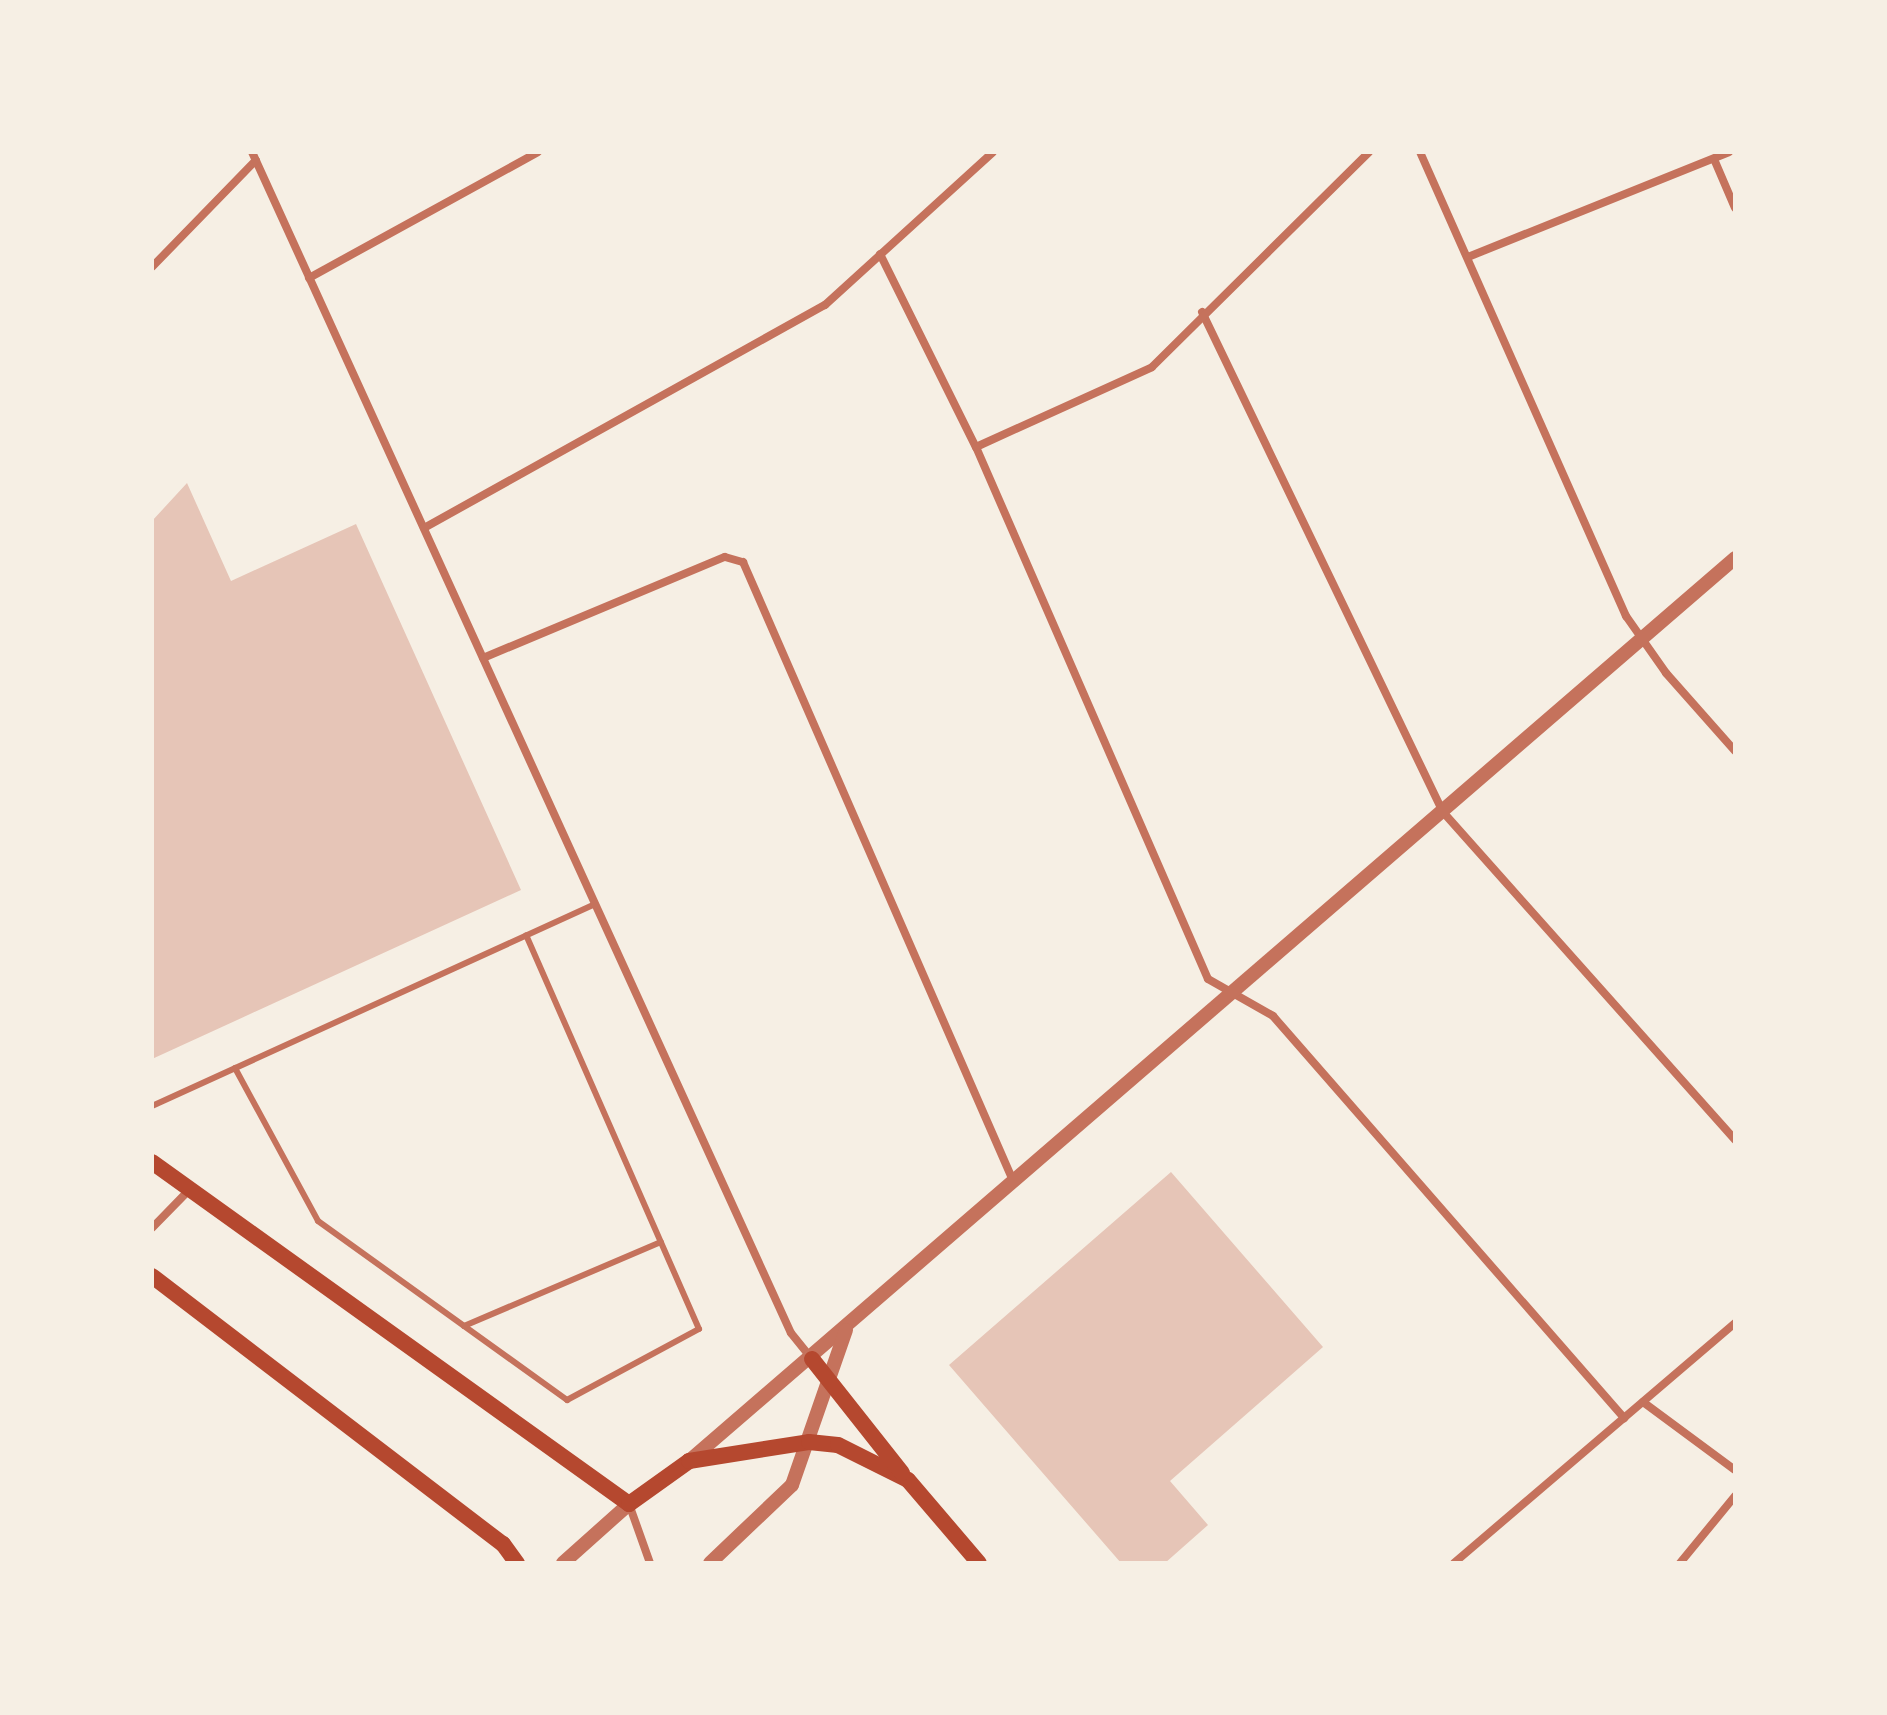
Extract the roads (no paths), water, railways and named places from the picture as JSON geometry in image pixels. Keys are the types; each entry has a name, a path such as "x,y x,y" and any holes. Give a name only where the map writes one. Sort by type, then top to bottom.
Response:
{"main road":[{"path":"152,1162 629,1504 689,1461 809,1442 861,1452 908,1480"},
{"path":"152,1276 503,1544 517,1563"},
{"path":"812,1359 979,1563"}],"street":[{"path":"309,278 538,152"},
{"path":"424,528 825,305 993,152"},
{"path":"976,447 1152,367 1202,312 1369,152"},
{"path":"1420,152 1626,616 1735,751"},
{"path":"1468,257 1729,152"},
{"path":"152,267 254,156 791,1333 812,1359"},
{"path":"1714,159 1735,208"},
{"path":"880,254 976,447 1208,979 1273,1016 1624,1418"},
{"path":"1202,312 1443,812 1735,1140"},
{"path":"483,658 725,557 743,562 1015,1184"},
{"path":"689,1461 846,1330 1735,558"},
{"path":"152,1228 190,1189"},
{"path":"1454,1563 1735,1323"},
{"path":"710,1563 792,1485 846,1330"},
{"path":"1643,1402 1735,1470"},
{"path":"1680,1563 1735,1496"},
{"path":"563,1563 629,1504 650,1563"}],"lane":[{"path":"152,1106 595,904"},
{"path":"235,1068 318,1221 567,1400 699,1329 526,935"},
{"path":"464,1326 661,1242"}]}
